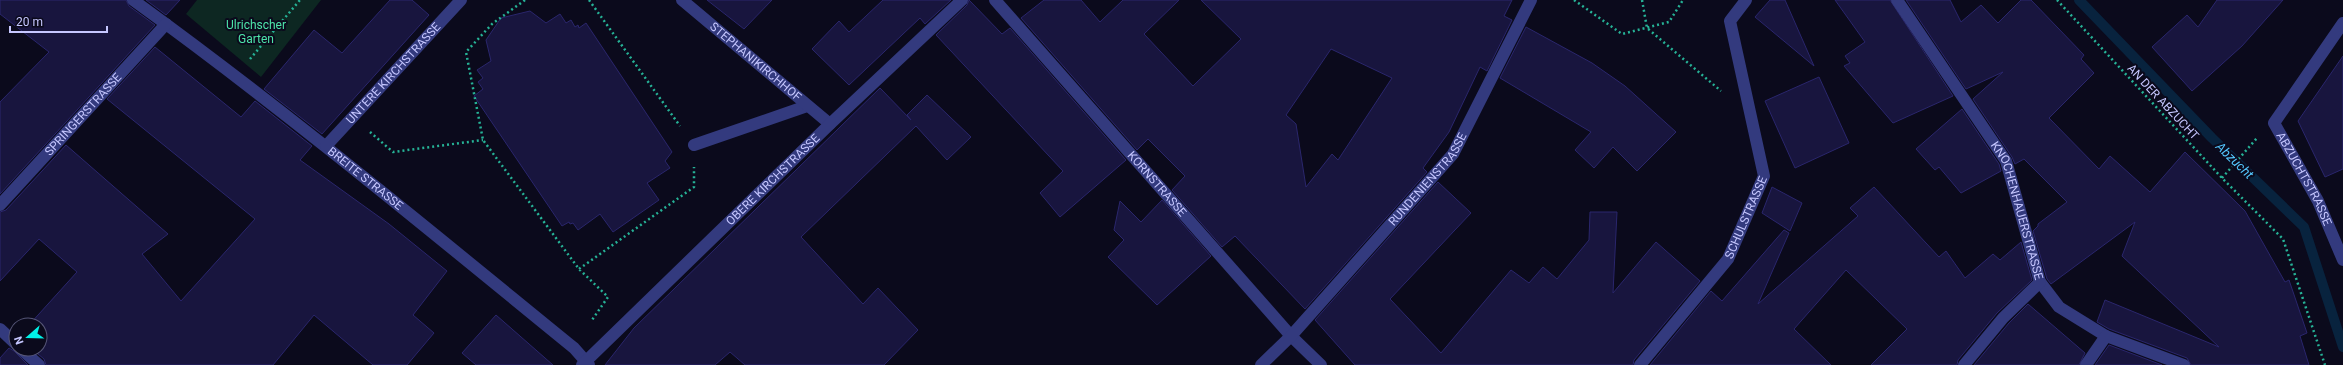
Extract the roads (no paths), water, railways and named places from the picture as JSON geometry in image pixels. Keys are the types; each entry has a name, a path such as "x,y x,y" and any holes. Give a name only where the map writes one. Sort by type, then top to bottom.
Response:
{"street":[{"name":"BREITE STRASSE","path":"133,0 240,79 326,146 568,343 586,364"},
{"name":"UNTERE KIRCHSTRASSE","path":"326,146 461,0"},
{"name":"STEPHANIKIRCHHOF","path":"682,0 806,106 830,124"},
{"name":"OBERE KIRCHSTRASSE","path":"586,364 830,124 962,0"},
{"name":"KORNSTRASSE","path":"995,0 1291,336 1321,365"},
{"name":"RUNDENIENSTRASSE","path":"1261,365 1291,336 1453,154 1532,0"},
{"name":"SCHULSTRASSE","path":"1640,365 1728,258 1764,176 1730,21 1746,0"},
{"name":"KNOCHENHAUERSTRASSE","path":"1897,0 2006,161 2040,282 2059,307 2106,336 2184,365"},
{"name":"ABZUCHTSTRASSE","path":"2343,23 2274,123 2318,201 2343,260"},
{"name":"SPRINGERSTRASSE","path":"0,205 166,24"},
{"path":"694,146 806,106"},
{"path":"1964,365 2003,318 2040,282"},
{"path":"0,329 8,336"},
{"path":"2086,365 2106,336"},
{"path":"30,357 39,365"}],"waterway":[{"name":"Abzucht","path":"2079,0 2212,138 2304,227 2343,347"}],"park label":[{"name":"Ulrichscher Garten","path":"256,32"}]}
